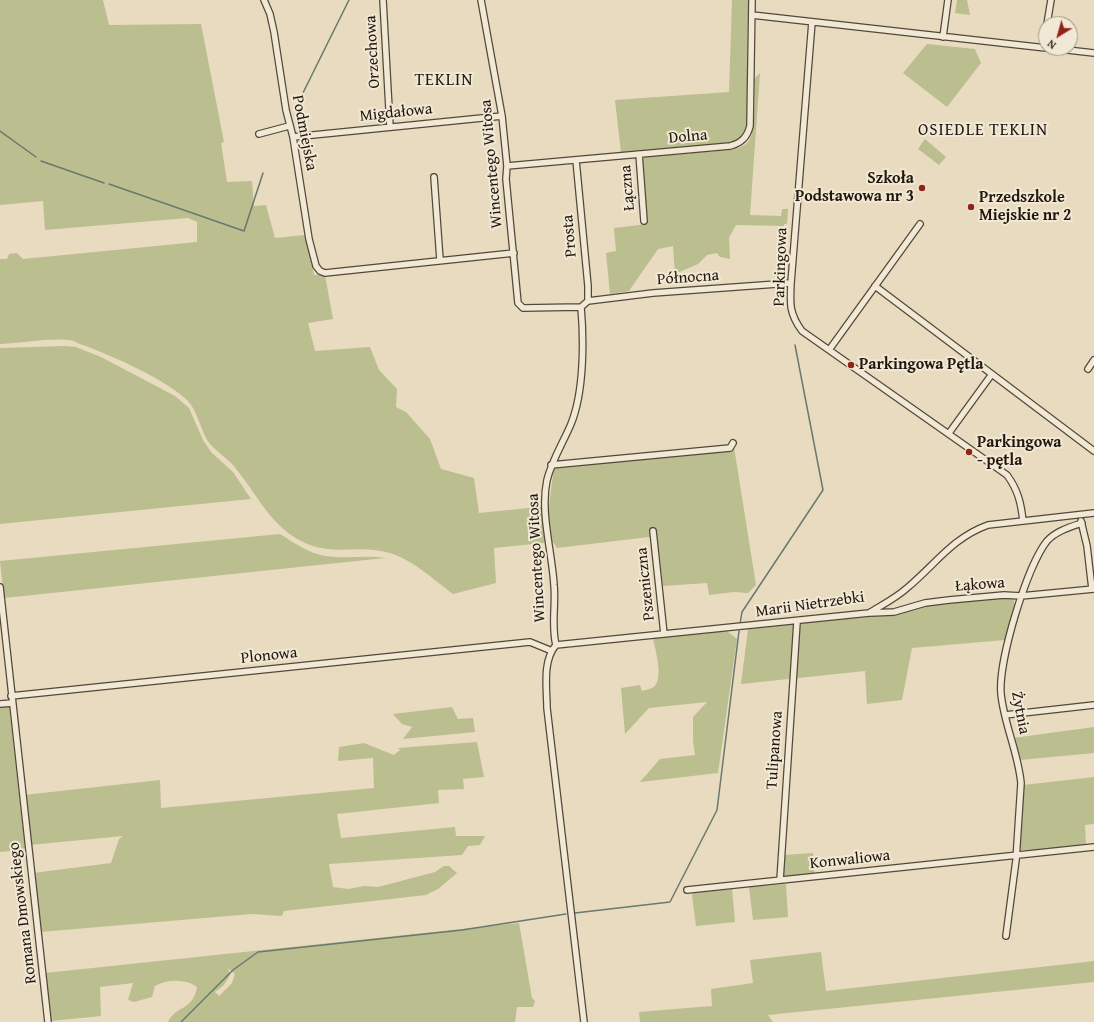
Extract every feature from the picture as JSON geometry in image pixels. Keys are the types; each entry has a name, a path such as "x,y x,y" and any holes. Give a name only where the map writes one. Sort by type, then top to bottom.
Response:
{"street":[{"name":"Podmiejska","path":"264,0 270,14 274,32 289,126 293,137 309,239 316,266 320,271 325,273 440,260"},
{"name":"Orzechowa","path":"383,0 390,127"},
{"name":"Wincentego Witosa","path":"481,0 502,116 507,166 506,179 520,305 536,309 581,307 583,347 577,400 572,422 551,465 547,481 545,506 554,586 554,635 556,646"},
{"name":"Dolna","path":"507,166 730,146 739,143 746,136 750,121 752,0"},
{"path":"941,36 944,0"},
{"path":"941,36 948,0"},
{"path":"1048,16 1051,0"},
{"path":"752,14 1038,47"},
{"name":"Parkingowa","path":"812,22 791,283 790,303 793,318 802,331 1008,474 1020,498 1023,521"},
{"path":"1078,51 1094,53"},
{"name":"Migdałowa","path":"293,137 502,116"},
{"path":"260,134 289,126"},
{"name":"Łączna","path":"639,154 644,221"},
{"name":"Prosta","path":"576,160 588,301"},
{"path":"434,177 440,260 514,253"},
{"path":"829,350 920,224"},
{"name":"Północna","path":"588,301 653,293 791,283"},
{"path":"875,286 1094,451"},
{"path":"581,307 588,301"},
{"path":"1088,369 1094,360"},
{"path":"949,433 992,374"},
{"path":"551,465 730,448 733,443"},
{"name":"Marii Nietrzebki","path":"556,646 664,634 797,622 869,613 907,589 957,540 973,530 988,525 1094,513"},
{"path":"1080,515 1087,546 1093,589"},
{"name":"Żytnia","path":"1006,936 1016,855 1021,783 1020,771 1005,715 1001,693 1003,667 1021,596 1047,541 1055,534 1082,523"},
{"name":"Pszeniczna","path":"653,530 664,634"},
{"name":"Romana Dmowskiego","path":"0,587 11,699 48,1022"},
{"name":"Łąkowa","path":"869,613 894,612 925,603 949,600 1021,596 1093,589"},
{"name":"Tulipanowa","path":"780,880 797,622"},
{"name":"Plonowa","path":"0,704 11,699 530,642 552,651"},
{"path":"556,646 552,651 547,674 547,708 584,1022"},
{"path":"1005,715 1094,705"},
{"name":"Konwaliowa","path":"687,890 1094,847"}],"green space":[{"path":"0,0 103,0 109,25 201,24 224,142 221,143 227,182 252,181 254,206 266,205 275,238 305,235 314,275 325,275 333,319 308,323 315,351 370,347 379,370 397,389 396,407 406,412 430,439 441,469 474,478 479,513 549,506 554,467 734,447 756,585 748,593 734,592 709,595 707,583 663,586 657,537 649,537 557,548 553,542 494,548 496,583 453,594 415,565 399,556 376,550 340,550 317,547 305,543 291,535 268,513 234,466 210,444 187,400 165,383 123,362 71,340 0,344 0,259 7,259 9,254 17,253 23,259 197,242 197,222 188,218 45,230 43,201 0,205"},
{"path":"732,0 748,0 747,119 746,128 741,137 731,144 621,153 615,100 729,92"},
{"path":"957,0 967,0 970,15 955,13"},
{"path":"927,44 975,49 981,63 947,107 903,73"},
{"path":"760,73 750,215 781,216 782,209 788,209 787,224 784,224 784,226 736,225 729,238 730,259 720,257 717,253 707,255 698,264 675,274 673,246 658,249 629,291 610,294 606,253 616,251 614,228 648,224 641,162 645,157 731,150 746,144 751,137 754,122 754,79"},
{"path":"925,139 946,157 939,165 918,149"},
{"path":"76,347 101,357 175,396 189,408 203,440 211,452 233,472 251,499 0,524 0,348"},
{"path":"280,534 295,544 319,555 385,558 4,598 0,561"},
{"path":"1009,598 1014,600 1014,605 1005,640 912,648 902,700 867,704 865,671 741,684 748,629 893,614 927,605"},
{"path":"727,631 737,639 718,773 640,782 660,759 695,755 693,741 693,717 707,702 649,708 625,734 621,688 640,685 642,691 653,688 657,683 659,670 653,638"},
{"path":"0,705 9,705 25,848 22,850 0,852"},
{"path":"452,707 458,719 473,718 475,732 403,739 412,727 402,724 393,714"},
{"path":"1094,727 1094,753 1020,760 1013,738"},
{"path":"477,742 484,777 463,779 464,789 438,790 439,803 337,814 341,838 455,827 456,836 485,836 480,845 468,846 462,855 329,864 333,887 348,889 364,886 378,887 435,872 444,866 449,866 457,873 438,889 426,895 284,911 282,916 252,914 40,932 33,873 111,863 119,839 123,836 30,845 24,795 160,780 161,808 374,788 373,758 338,761 339,747 364,743 394,755 400,750 398,748"},
{"path":"1094,777 1094,824 1085,825 1086,845 1052,849 1020,850 1023,785"},
{"path":"813,853 814,874 787,877 784,875 784,855"},
{"path":"786,884 788,917 753,920 749,887"},
{"path":"732,889 735,922 696,926 692,895 694,893"},
{"path":"519,923 532,998 535,1001 533,1007 517,1007 515,1022 168,1022 175,1013 192,1000 197,987 187,982 171,981 155,986 152,997 134,1002 128,1000 133,983 100,987 101,1016 51,1021 45,973","holes":["228,968 235,974 232,983 219,996 215,992 224,985 230,975"]},
{"path":"821,952 826,991 1094,961 1094,982 768,1015 773,1022 640,1022 639,1012 712,1006 711,989 753,983 750,960"}],"waterway":[{"path":"296,107 349,0"},
{"path":"0,131 36,157"},
{"path":"41,161 104,183"},
{"path":"109,184 244,231 263,173"},
{"path":"740,624 742,612 823,490 795,345"},
{"path":"575,913 670,902 717,810 739,631"},
{"path":"181,1022 233,970 258,952 462,930 566,914"}],"place":[{"name":"Szkoła Podstawowa nr 3","path":"922,188"},
{"name":"Przedszkole Miejskie nr 2","path":"971,207"},
{"name":"Parkingowa Pętla","path":"851,365"},
{"name":"Parkingowa - pętla","path":"969,452"}],"district":[{"name":"TEKLIN","path":"444,81"},
{"name":"OSIEDLE TEKLIN","path":"983,131"}]}
